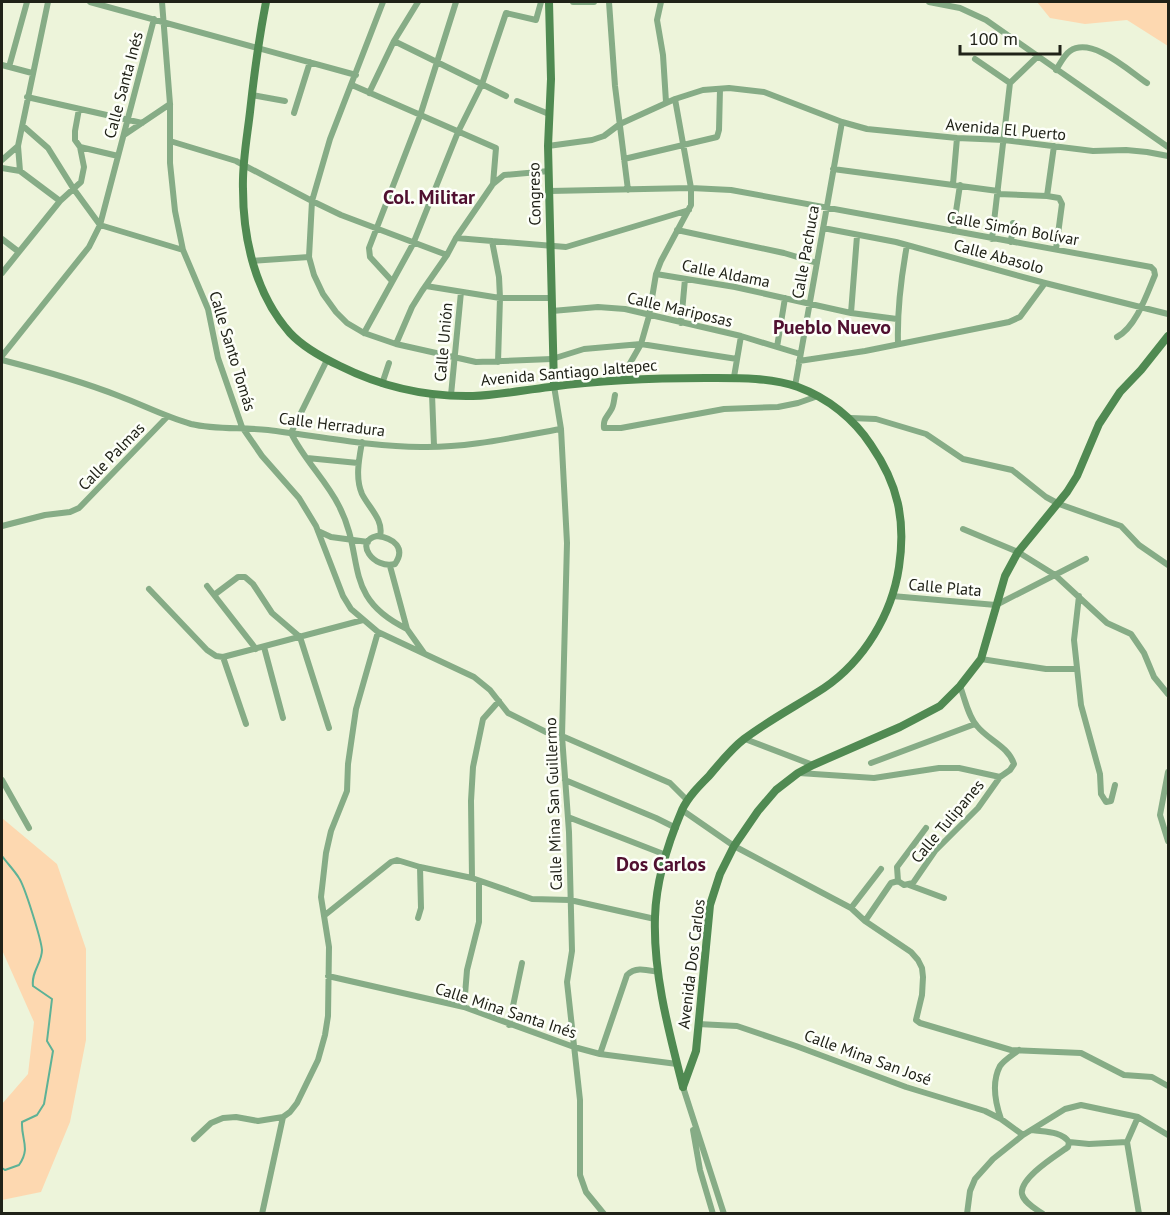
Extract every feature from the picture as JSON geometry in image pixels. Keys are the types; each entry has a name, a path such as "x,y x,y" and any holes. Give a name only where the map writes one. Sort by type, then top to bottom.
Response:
{"street":[{"path":"27,2 5,66 33,73"},
{"path":"20,171 18,146 48,2"},
{"path":"90,2 258,46 356,75"},
{"name":"Calle Santo Tomás","path":"162,2 170,104 172,182 183,250 208,309 218,358 242,427 262,456 299,498 318,531 343,596 351,609 378,633 474,677 490,690 508,713 546,732 562,736 670,783 687,800"},
{"name":"Avenida Santiago Jaltepec","path":"266,2 258,46 244,165 243,210 252,261 264,295 293,337 327,360 382,384 432,394 494,395 621,379 734,377 795,386 818,396 850,418 870,442 883,464 898,501 902,521 902,547 898,577 892,596 874,634 861,655 828,685 745,739 731,751 687,800 682,810 661,868 655,919 658,972 683,1087"},
{"path":"383,2 330,139 312,201 309,257 323,294 336,312 347,323 364,333 396,344 476,362 552,358 584,349 640,344 737,359"},
{"path":"369,93 394,41 418,2"},
{"path":"392,281 369,253 420,116 456,2"},
{"path":"364,333 412,244 458,132 482,84 506,13 536,20 541,2"},
{"name":"Congreso","path":"549,2 551,79 548,146 554,386"},
{"path":"573,2 594,2"},
{"path":"609,2 615,86 628,190"},
{"path":"661,2 657,20 663,55 666,102"},
{"path":"929,2 960,8 986,20 1168,147"},
{"name":"Calle Santa Inés","path":"80,147 118,156 154,19"},
{"path":"394,41 506,96"},
{"path":"1056,70 1069,51 1087,46 1099,51 1147,82"},
{"path":"992,239 1010,83 1038,56"},
{"path":"975,59 1010,83"},
{"path":"294,112 310,62"},
{"path":"352,85 496,148 493,184"},
{"path":"624,159 717,137 720,89"},
{"name":"Avenida El Puerto","path":"548,146 592,140 604,136 620,124 666,102 703,90 720,89 764,92 842,122 867,129 1004,140 1093,151 1126,150 1168,156"},
{"path":"252,95 285,101"},
{"path":"27,97 142,123"},
{"path":"621,379 640,344 649,316 656,274 689,210 691,188 675,99"},
{"path":"517,101 549,114"},
{"path":"124,135 170,104"},
{"name":"Calle Santa Inés","path":"2,273 60,201 81,182 84,167 80,147 75,140 79,109"},
{"name":"Calle Pachuca","path":"795,386 842,122"},
{"path":"23,126 48,148 99,225 183,250"},
{"path":"953,231 957,138"},
{"path":"170,141 244,165 312,201 412,244 447,255"},
{"path":"2,160 18,146"},
{"path":"1047,196 1054,146"},
{"path":"2,358 88,247 99,225 118,156"},
{"path":"2,168 20,171 60,201"},
{"path":"833,169 908,177 998,192 1059,198 1062,204 1056,249"},
{"path":"396,344 412,307 493,184 504,175 549,171"},
{"name":"Calle Simón Bolívar","path":"550,191 691,188 731,190 1151,267 1155,275 1142,307"},
{"path":"456,238 566,247 689,210"},
{"path":"1011,242 1013,223"},
{"name":"Calle Abasolo","path":"823,228 907,245 1168,314"},
{"path":"677,230 783,253 816,263"},
{"path":"851,313 857,236"},
{"path":"2,238 19,252"},
{"path":"492,241 499,277 498,362"},
{"path":"898,344 897,319 900,284 907,245"},
{"path":"252,261 309,257"},
{"name":"Calle Aldama","path":"656,274 851,313 897,319"},
{"path":"681,323 686,279"},
{"path":"800,358 898,344 1009,322 1020,317 1045,283"},
{"path":"426,286 500,298 551,298"},
{"name":"Calle Unión","path":"451,395 461,292"},
{"path":"777,347 785,298"},
{"name":"Calle Mariposas","path":"552,311 598,307 626,309 741,336 777,347 800,358"},
{"path":"1117,337 1122,334 1142,307"},
{"path":"734,377 741,336"},
{"path":"1077,669 1046,669 981,659 1005,576 1018,552 1059,504 1077,476 1099,424 1114,400 1168,336"},
{"name":"Calle Herradura","path":"2,358 118,395 167,417 216,428 242,427 362,442 434,446 459,445 561,429"},
{"path":"327,360 291,433 298,447 338,502 347,521 360,580 371,604 390,620 408,629"},
{"path":"382,384 390,363"},
{"name":"Calle Mina San Guillermo","path":"554,386 561,429 567,543 562,736 568,817 572,951 567,982 579,1100 580,1175 586,1192 604,1214"},
{"path":"432,394 434,446"},
{"path":"615,395 612,410 603,423 604,428 621,428 723,408 778,407 818,396"},
{"name":"Calle Palmas","path":"2,526 45,515 70,512 79,508 167,417"},
{"path":"850,418 876,419 926,434 963,459 1012,470 1046,497 1059,504 1121,526 1139,545 1168,565"},
{"path":"362,442 358,463 359,483 362,494 382,530 380,536"},
{"path":"307,458 358,463"},
{"path":"963,529 1018,552 1055,575 1107,623 1131,634 1144,653 1154,677 1168,694"},
{"path":"318,531 331,537 368,542"},
{"path":"380,536 392,539 400,551 400,558 395,564 390,566 377,563 367,551 368,542 372,537 380,536"},
{"path":"996,605 1086,559"},
{"path":"390,566 408,629 424,654"},
{"path":"214,595 238,577 245,577 253,584 272,613 300,637 329,728"},
{"path":"207,586 256,649"},
{"path":"149,588 207,650 216,656 223,657 363,621"},
{"name":"Calle Plata","path":"892,596 996,605"},
{"path":"1079,596 1074,640 1081,705 1100,774 1101,794 1106,802 1111,801 1115,785"},
{"path":"194,1139 212,1123 223,1118 236,1117 258,1121 282,1117 290,1112 297,1103 318,1060 328,1016 329,947 321,897 326,853 331,831 347,791 350,745 356,709 378,633"},
{"path":"264,647 283,718"},
{"path":"223,657 246,724"},
{"name":"Avenida Dos Carlos","path":"683,1087 696,1051 710,905 720,874 734,846 758,811 776,790 798,773 900,727 940,706 960,686 981,659"},
{"path":"871,763 975,724 960,686"},
{"path":"472,878 473,766 483,718 499,701"},
{"name":"Calle Tulipanes","path":"898,881 909,885 916,879 935,851 978,808 1000,777 1014,764 997,742 975,724"},
{"path":"745,739 813,765"},
{"path":"798,773 874,778 949,768 1000,777"},
{"path":"1168,772 1160,815 1168,839"},
{"path":"2,780 29,828"},
{"path":"565,780 676,828"},
{"path":"682,810 734,846 851,908 865,921 911,952 922,968 922,995 916,1020 920,1023 1011,1050 1081,1053 1124,1075 1152,1077 1168,1086"},
{"path":"568,817 666,855"},
{"path":"865,921 891,883 898,881 897,867 926,828"},
{"path":"325,915 391,862 397,860 472,878 532,898 570,900 655,919"},
{"path":"418,918 421,908 420,867"},
{"path":"851,908 881,869"},
{"path":"464,1007 467,970 479,922 479,882"},
{"path":"909,885 944,898"},
{"path":"509,1024 522,963"},
{"path":"600,1054 627,975 631,970 640,969 658,972"},
{"name":"Calle Mina Santa Inés","path":"328,976 464,1007 574,1047 600,1054 677,1064"},
{"name":"Calle Mina San José","path":"698,1024 737,1026 906,1087 985,1111 1023,1135"},
{"path":"1001,1119 994,1098 1000,1064 1019,1050"},
{"path":"683,1087 724,1214"},
{"path":"967,1214 970,1191 975,1179 993,1159 1023,1135 1065,1109 1081,1105 1138,1117 1168,1135"},
{"path":"262,1214 282,1117"},
{"path":"692,1117 700,1170 713,1214"},
{"path":"1138,1117 1127,1142 1139,1214"},
{"path":"1032,1130 1059,1134 1069,1142 1089,1144 1127,1142"},
{"path":"1043,1214 1022,1196 1022,1188 1028,1179 1056,1153 1068,1147 1069,1142"}],"shaded area":[{"path":"1037,2 1168,2 1168,46 1127,20 1085,24 1050,18"},
{"path":"2,818 57,864 86,949 86,1040 70,1122 41,1192 2,1200 2,1104 28,1074 34,1022 2,950"}],"waterway":[{"path":"2,856 22,883 39,935 42,955 34,976 33,986 52,999 47,1041 53,1051 44,1104 37,1115 22,1122 25,1149 23,1159 19,1165 5,1170 2,1168"}],"district":[{"name":"Col. Militar","path":"429,197"},
{"name":"Pueblo Nuevo","path":"832,327"},
{"name":"Dos Carlos","path":"661,864"}]}
